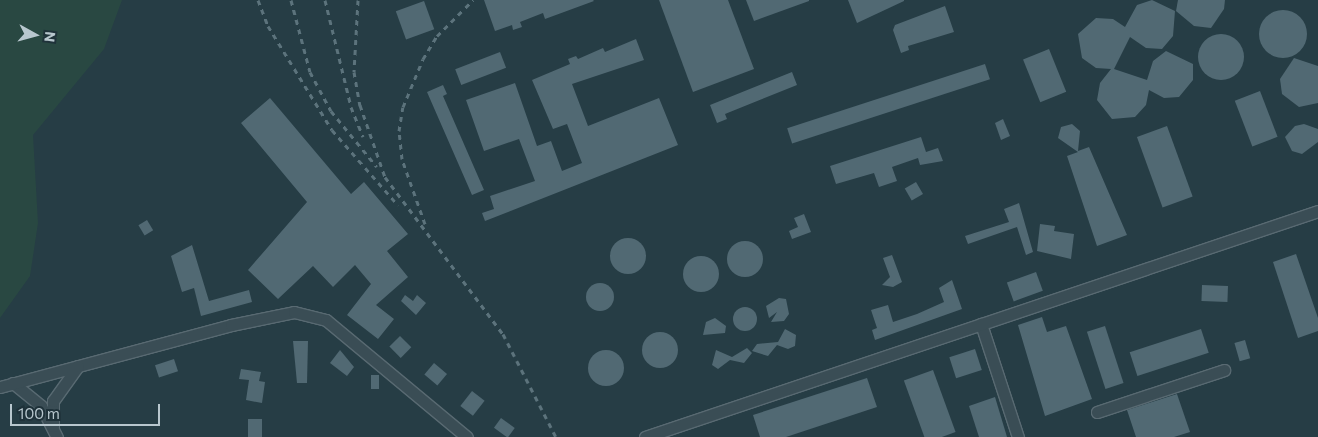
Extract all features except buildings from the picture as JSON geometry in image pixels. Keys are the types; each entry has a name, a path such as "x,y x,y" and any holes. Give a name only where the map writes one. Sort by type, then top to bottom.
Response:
{"street":[{"path":"645,437 1318,210"},
{"path":"0,387 271,315 312,315 326,320 467,437"},
{"path":"981,324 1018,437"},
{"path":"55,432 53,402 78,366"},
{"path":"1097,412 1224,370"},
{"path":"13,383 41,406 55,432"}],"green space":[{"path":"0,0 122,0 104,49 33,135 38,223 30,276 0,318"}],"railway":[{"path":"258,0 268,26 332,130 398,205"},
{"path":"291,0 310,72 331,111 377,167"},
{"path":"325,0 351,107 363,137"},
{"path":"358,0 354,72 360,105 385,177 503,334 556,437"},
{"path":"425,224 402,159 399,131 403,107 423,59 437,36 473,0"}]}
